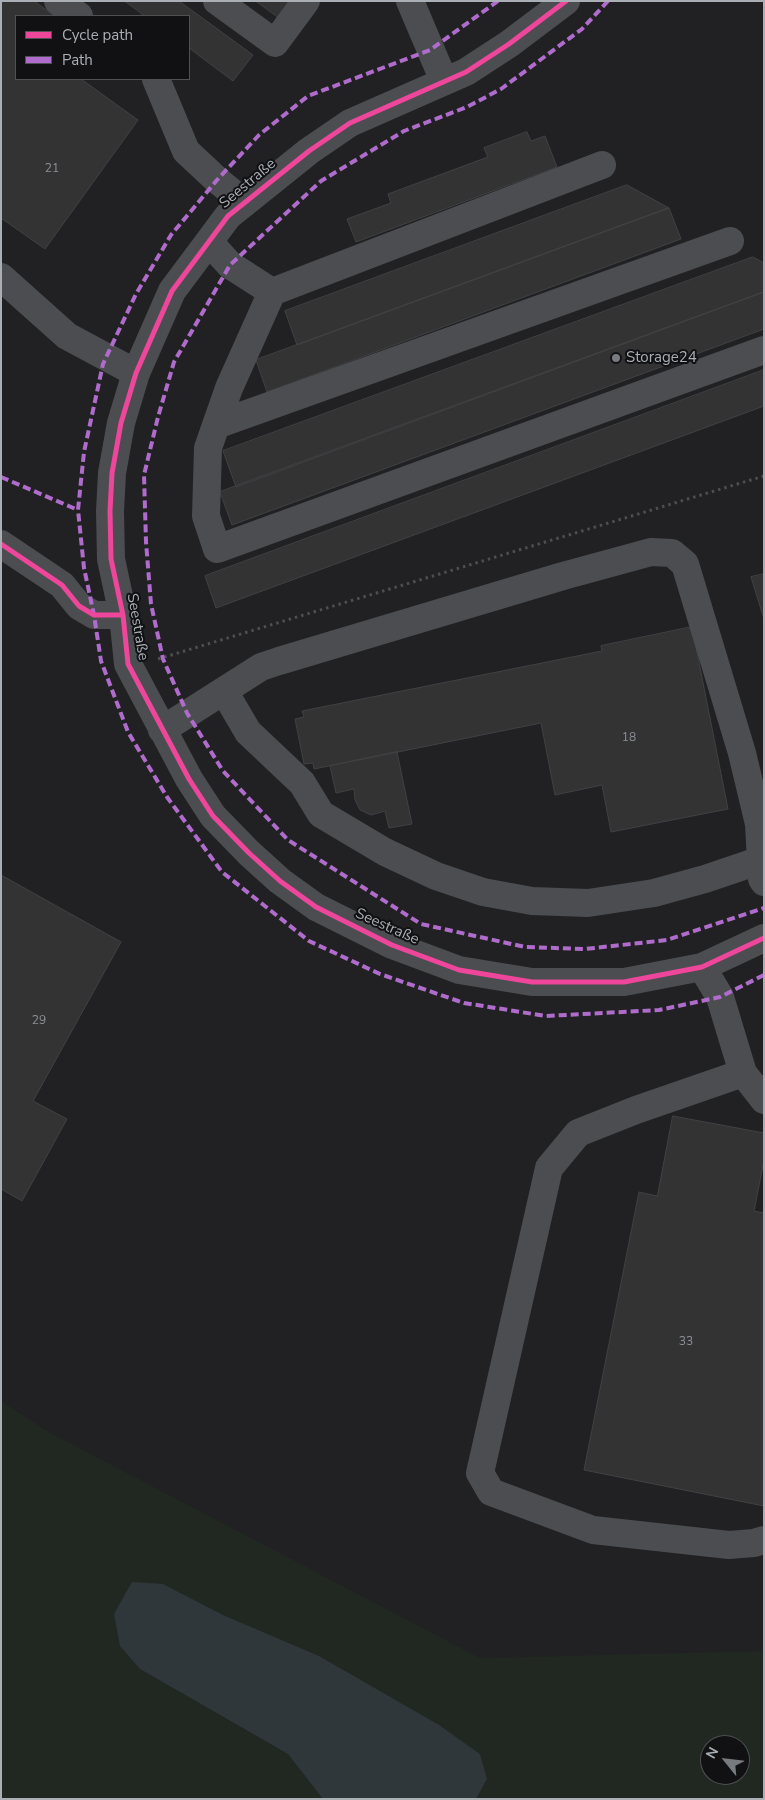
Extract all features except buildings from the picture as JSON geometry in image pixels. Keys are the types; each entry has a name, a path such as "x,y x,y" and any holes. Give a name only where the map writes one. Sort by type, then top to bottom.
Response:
{"street":[{"path":"58,1 78,15"},
{"path":"217,1 275,43 306,1"},
{"path":"410,1 444,81"},
{"name":"Seestraße","path":"566,1 502,49 466,72 350,124 309,151 228,216 172,291 136,372 120,432 112,473 110,502 111,559 122,615 128,664 189,779 213,816 280,881 316,907 392,945 459,970 532,982 624,982 702,968 764,938"},
{"path":"156,80 186,151 244,202"},
{"path":"602,165 272,292 229,388 208,448 206,516 217,549 764,350"},
{"path":"216,425 730,241"},
{"path":"209,242 230,264 272,292"},
{"path":"1,277 67,336 136,372"},
{"path":"1,544 62,585 80,606 94,615 122,615"},
{"path":"162,730 261,667 563,576 651,552 672,553 685,564 742,753 760,824 762,872 705,880 654,893 588,903 532,902 483,892 427,872 386,852 320,814 302,783 248,732 224,691"},
{"path":"702,968 720,997 743,1073 764,1100"},
{"path":"743,1073 636,1110 578,1133 549,1168 480,1473 491,1492 594,1530 728,1545 754,1543 764,1540"}],"path":[{"path":"128,664 163,659 764,476"}],"shaded area":[{"path":"1,1 764,1 764,1798 41,1799 1,1717"},
{"path":"1,1401 45,1430 480,1658 764,1651 764,1799 476,1799 487,1779 480,1754 439,1726 318,1656 223,1615 163,1584 140,1669 288,1754 323,1799 1,1799"},
{"path":"132,1582 163,1584 223,1615 319,1656 439,1725 480,1754 487,1779 476,1799 323,1799 288,1754 140,1669 120,1646 114,1614"}],"marked path":[{"path":"498,1 430,50 308,96 259,135 217,180 171,235 136,294 103,364 84,452 78,510 84,568 101,661 128,732 167,797 222,872 309,941 380,974 464,1003 546,1016 659,1010 720,997 764,975"},
{"path":"608,1 582,29 501,89 467,107 404,131 321,181 230,265 174,362 144,475 146,542 151,604 163,659 187,713 223,771 288,840 421,924 525,947 585,949 667,940 764,908"},
{"path":"1,477 78,510"}],"cycle path":[{"path":"566,1 509,44 466,72 350,123 309,151 228,216 172,291 136,373 121,423 112,473 110,511 111,559 123,615 128,664 189,779 213,816 280,881 316,907 392,945 459,970 532,982 624,982 702,967 764,938"},
{"path":"1,544 62,585 79,606 94,615 123,615"}],"place":[{"name":"Storage24","path":"616,358"}]}
